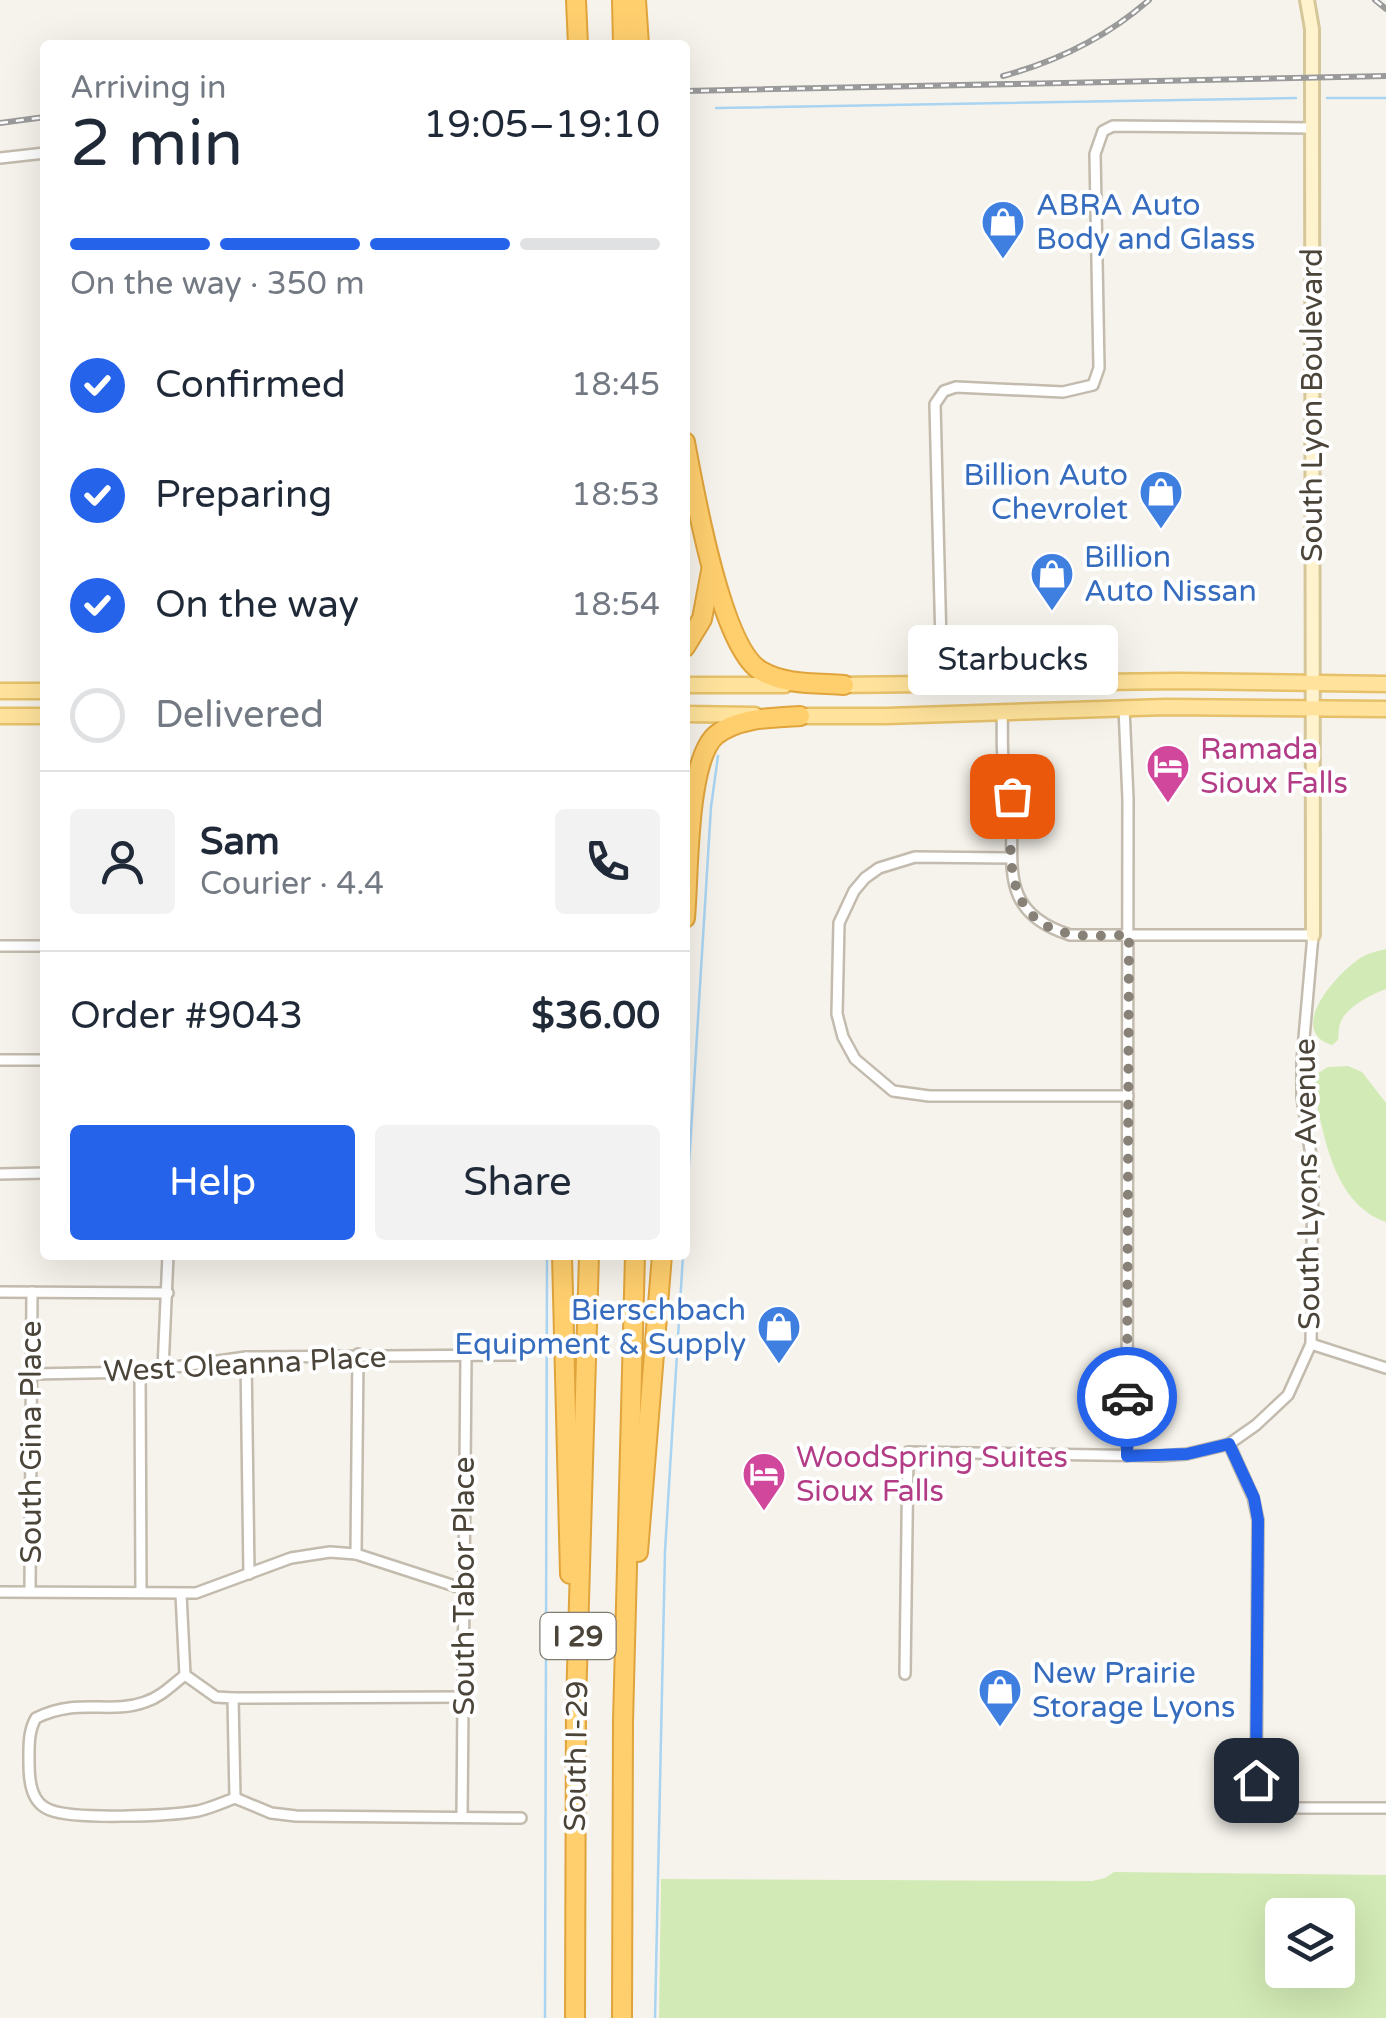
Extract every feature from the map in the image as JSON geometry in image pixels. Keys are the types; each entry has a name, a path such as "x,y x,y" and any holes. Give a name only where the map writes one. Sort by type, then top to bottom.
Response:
{"highway":[{"path":"566,40 568,0"},
{"path":"576,0 578,40"},
{"path":"622,0 623,40"},
{"path":"636,0 638,40"},
{"path":"690,464 736,642 750,664 777,678 844,685"},
{"path":"690,640 707,605 712,561"},
{"path":"690,834 701,756 714,737 751,721 800,716"},
{"path":"562,1260 565,1459 576,1705"},
{"name":"South I-29","path":"575,2018 576,1705 589,1260"},
{"name":"South I-29","path":"622,2018 623,1722 634,1260"},
{"path":"623,1722 662,1260"}],"main road":[{"path":"690,685 1386,684"},
{"path":"0,691 40,691"},
{"path":"690,714 1386,709"},
{"path":"0,716 40,716"}],"street":[{"name":"South Lyon Boulevard","path":"1307,0 1312,29 1314,708"},
{"path":"942,684 936,404 944,392 956,387 1063,392 1093,385 1099,368 1095,154 1103,131 1113,126 1311,128"},
{"path":"0,158 40,154"},
{"path":"1124,708 1129,935 1127,1456"},
{"name":"South Lyons Avenue","path":"905,1674 908,1452 1127,1456 1187,1454 1229,1444 1275,1410 1288,1394 1310,1344 1314,1193 1302,1097 1302,1061 1313,935 1314,708"},
{"path":"1002,712 1004,765 1012,796 1013,884 1032,917 1070,934 1313,935"},
{"path":"1010,858 915,857 879,868 865,878 838,923 837,1014 843,1037 856,1058 894,1091 929,1096 1128,1096"},
{"path":"0,946 40,946"},
{"path":"0,1060 40,1060"},
{"path":"0,1174 40,1173"},
{"path":"164,1369 168,1260"},
{"path":"0,1292 168,1293"},
{"name":"South Gina Place","path":"30,1591 32,1292"},
{"path":"1310,1344 1386,1368"},
{"path":"356,1554 358,1354"},
{"name":"West Oleanna Place","path":"33,1374 140,1372 246,1357 518,1355"},
{"name":"South Tabor Place","path":"462,1817 466,1356"},
{"path":"246,1357 249,1574"},
{"path":"140,1372 140,1592"},
{"path":"1229,1444 1254,1498 1258,1520 1256,1808 1386,1808"},
{"path":"0,1592 181,1594 212,1588 314,1553 356,1554 464,1589"},
{"path":"181,1594 184,1675"},
{"path":"184,1675 216,1697 463,1696"},
{"path":"184,1675 158,1697 142,1704 69,1706 36,1718 30,1730 30,1787 44,1806 92,1814 168,1814 200,1811 234,1798 270,1813 296,1816 521,1818"},
{"path":"233,1698 234,1798"}],"green space":[{"path":"1386,949 1386,989 1347,1012 1338,1040 1332,1045 1319,1037 1313,1027 1315,1014 1330,987 1362,957"},
{"path":"1348,1066 1362,1072 1386,1103 1386,1222 1353,1199 1342,1183 1321,1124 1312,1085 1315,1075 1328,1067"},
{"path":"1114,1872 1386,1875 1386,2018 659,2018 661,1879 1092,1881"}],"waterway":[{"path":"716,108 1296,98"},
{"path":"1327,98 1386,98"},
{"path":"690,1149 711,807 718,756"},
{"path":"545,2018 547,1260"},
{"path":"655,2018 665,1551 683,1260"}],"railway":[{"path":"1003,76 1081,46 1149,0"},
{"path":"1375,0 1386,9"},
{"path":"690,91 1386,76"},
{"path":"0,123 40,118"}],"way so far":[{"path":"1012,796 1013,884 1032,917 1070,934 1129,935 1127,1397"}],"place":[{"name":"ABRA Auto Body and Glass","path":"1003,260"},
{"name":"Billion Auto Chevrolet","path":"1161,530"},
{"name":"Billion Auto Nissan","path":"1052,612"},
{"name":"Starbucks","path":"1012,796"},
{"name":"Ramada Sioux Falls","path":"1168,804"},
{"name":"Bierschbach Equipment & Supply","path":"779,1365"},
{"name":"WoodSpring Suites Sioux Falls","path":"764,1512"},
{"name":"New Prairie Storage Lyons","path":"1000,1728"}],"route":[{"path":"1127,1397 1127,1456 1187,1454 1229,1444 1254,1498 1258,1520 1256,1780"}]}
